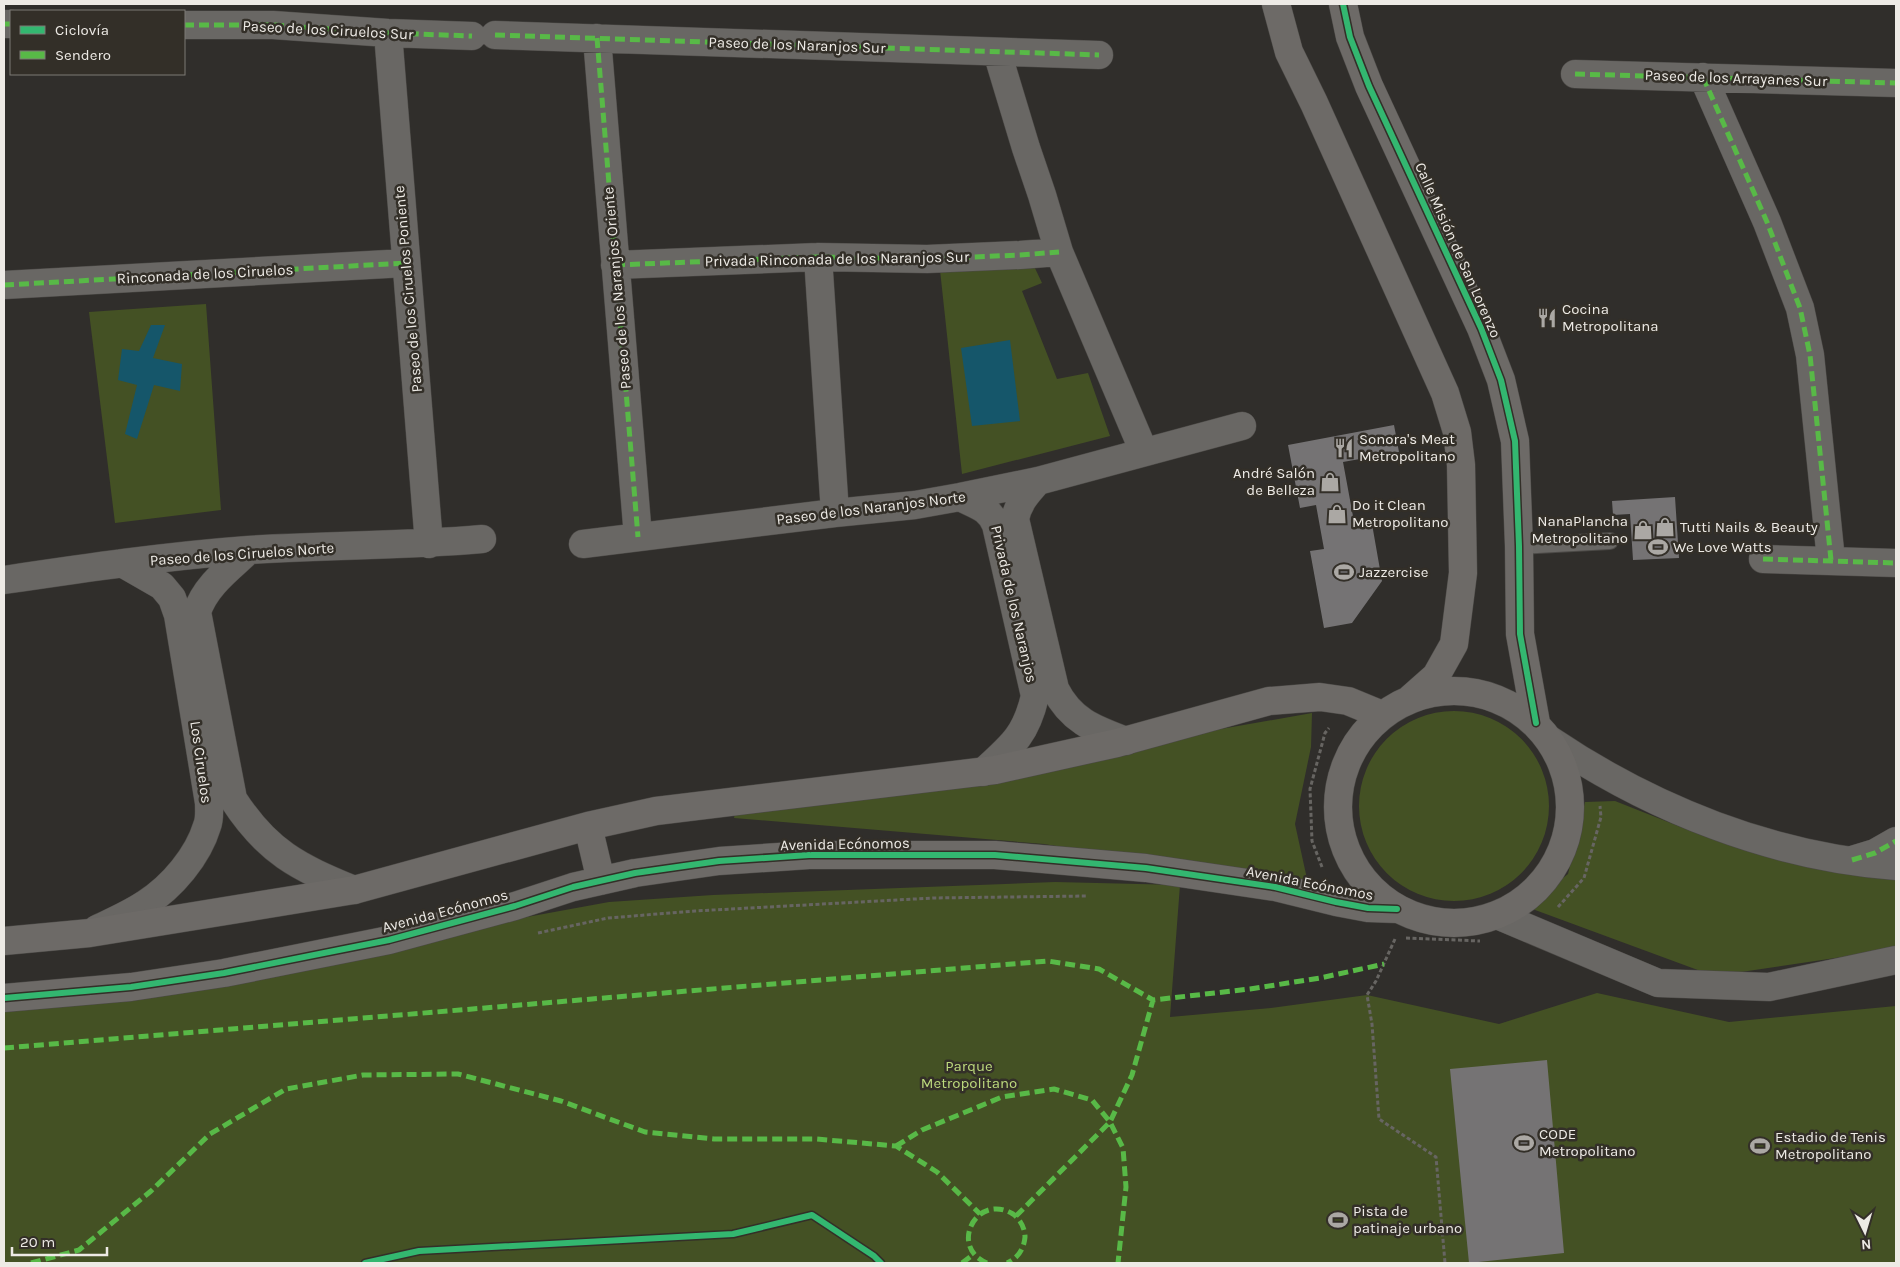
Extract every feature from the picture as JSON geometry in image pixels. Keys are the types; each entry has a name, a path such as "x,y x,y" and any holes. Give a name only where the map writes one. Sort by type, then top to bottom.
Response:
{"street":[{"path":"1276,4 1290,52 1445,393 1457,432 1461,465 1464,573 1454,644 1436,676 1410,699 1382,715 1359,739 1344,767 1338,800 1340,832 1352,863 1371,889 1400,920 1452,924 1474,922 1497,915 1524,901 1546,880 1561,855 1568,833 1571,796 1564,766 1543,732"},
{"name":"Calle Misión de San Lorenzo","path":"1343,4 1350,37 1369,86 1481,328 1501,380 1515,441 1520,634 1543,732"},
{"name":"Paseo de los Ciruelos Sur","path":"185,25 273,25 388,33 484,35"},
{"name":"Paseo de los Ciruelos Poniente","path":"388,33 429,544"},
{"name":"Paseo de los Naranjos Sur","path":"484,35 1099,55"},
{"name":"Paseo de los Naranjos Oriente","path":"596,38 638,537"},
{"path":"997,52 1059,252 1144,452"},
{"name":"Paseo de los Arrayanes Sur","path":"1575,74 1896,83"},
{"path":"1703,77 1767,222 1800,308 1810,355 1831,560"},
{"name":"Privada Rinconada de los Naranjos Sur","path":"615,265 818,257 927,259 1059,252"},
{"path":"818,257 835,513"},
{"name":"Rinconada de los Ciruelos","path":"4,285 406,263"},
{"name":"Paseo de los Naranjos Norte","path":"583,544 914,505 960,497 1038,481 1242,426"},
{"name":"Privada de los Naranjos","path":"1038,481 1022,499 1016,509 1015,519 1055,689 1061,702 1075,716 1093,729 1126,740"},
{"name":"Privada de los Naranjos","path":"960,497 985,508 992,515 996,524 1035,696 1031,714 1024,730 1014,743 983,772"},
{"name":"Paseo de los Ciruelos Norte","path":"4,580 122,564 249,550 429,544 482,539"},
{"name":"Los Ciruelos","path":"249,550 207,591 200,602 197,612 233,799 246,819 282,855 314,873 354,890"},
{"path":"1763,560 1831,560 1896,563"},
{"name":"Los Ciruelos","path":"90,933 129,914 147,903 166,887 189,860 208,824 209,803 178,615 172,598 162,586 122,564"},
{"path":"1410,699 1443,691 1477,692 1509,703 1543,732 1597,770 1633,790 1704,822 1748,837 1791,848 1852,860 1896,866"},
{"path":"4,942 90,933 354,890 588,826 656,811 983,772 1126,740 1269,701 1320,697 1348,701 1382,715"},
{"path":"588,826 600,881"},
{"path":"1852,860 1875,853 1896,841"},
{"name":"Avenida Ecónomos","path":"4,998 131,987 252,967 389,940 515,906 573,887 635,873 719,861 809,856 995,854 1146,868 1275,887 1368,908 1400,920"},
{"path":"1497,915 1658,983 1769,987 1896,960"}],"lane":[{"path":"1519,546 1610,541"}],"path":[{"path":"1336,902 1312,840 1310,789 1325,733 1348,701"},
{"path":"1529,928 1563,904 1584,878 1601,817 1597,770"},
{"path":"532,934 608,918 686,912 933,898 1088,896"},
{"path":"1388,936 1400,920"},
{"path":"1400,920 1489,943"},
{"path":"1400,920 1376,982 1368,995 1379,1119 1436,1157 1445,1263"}],"green space":[{"path":"1033,264 1042,283 1022,291 1057,379 1088,373 1110,436 962,474 940,270"},
{"path":"206,304 221,510 115,523 89,312"},
{"path":"1454,711 1481,715 1507,727 1521,739 1533,753 1545,779 1549,806 1545,833 1533,859 1521,873 1507,885 1481,897 1454,901 1427,897 1401,885 1387,873 1375,859 1363,833 1359,806 1363,779 1375,753 1387,739 1401,727 1427,715"},
{"path":"1312,713 1311,747 1295,824 1309,888 1044,844 734,818 736,808 1164,739"},
{"path":"1615,801 1706,837 1845,873 1896,875 1896,949 1714,976 1527,907 1568,874 1585,802"},
{"name":"Parque Metropolitano","path":"1055,882 1180,885 1170,1017 1271,1008 1367,995 1499,1024 1597,993 1729,1022 1896,1006 1896,1263 4,1263 4,1009 291,972 527,917 609,902 713,895"}],"water":[{"path":"151,325 165,325 153,358 182,364 180,391 154,385 137,439 125,434 137,385 118,380 122,349 139,351"},
{"path":"1010,340 1020,421 972,426 961,348"}],"building":[{"path":"1394,425 1399,452 1343,462 1355,527 1372,524 1382,581 1352,623 1324,628 1310,551 1324,549 1316,505 1300,508 1288,445"},
{"path":"1675,497 1679,558 1633,560 1630,514 1613,515 1612,501"},
{"path":"1547,1060 1564,1253 1469,1263 1450,1069"}],"marked path":[{"path":"4,24 10,24"},
{"path":"185,25 273,25 388,33 472,36"},
{"path":"495,35 1099,55"},
{"path":"597,38 638,537"},
{"path":"1575,74 1896,83"},
{"path":"1703,77 1767,222 1800,308 1810,355 1831,560"},
{"path":"615,265 818,257 927,259 1059,252"},
{"path":"4,285 406,263"},
{"path":"1763,559 1896,563"},
{"path":"1852,860 1875,853 1896,841"},
{"path":"4,1048 1048,961 1099,969 1153,1000"},
{"path":"1016,1216 1110,1122 1132,1075 1153,1000 1250,989 1320,978 1384,964"},
{"path":"31,1263 79,1250 151,1191 210,1134 286,1089 363,1075 458,1074 561,1101 645,1132 714,1139 816,1139 896,1146 937,1172 980,1214"},
{"path":"896,1146 922,1130 1002,1097 1054,1089 1092,1100 1110,1122 1123,1148 1126,1187 1118,1263"},
{"path":"987,1263 975,1255 970,1246 969,1235 972,1224 979,1216 988,1210 1000,1209 1016,1216 1022,1224 1025,1234 1020,1253 1007,1263"},
{"path":"962,1263 974,1254"}],"cycle path":[{"path":"1343,4 1350,37 1369,86 1481,328 1501,380 1515,441 1520,634 1536,723"},
{"path":"4,998 131,987 224,973 389,940 515,906 573,887 635,873 719,861 809,855 995,855 1146,868 1275,887 1368,908 1397,909"},
{"path":"365,1263 419,1251 733,1234 812,1215 874,1256 881,1263"}],"place":[{"name":"Cocina Metropolitana","path":"1547,318"},
{"name":"Sonora's Meat Metropolitano","path":"1344,448"},
{"name":"André Salón de Belleza","path":"1330,482"},
{"name":"Do it Clean Metropolitano","path":"1337,514"},
{"name":"Tutti Nails & Beauty","path":"1665,527"},
{"name":"NanaPlancha Metropolitano","path":"1643,530"},
{"name":"We Love Watts","path":"1658,547"},
{"name":"Jazzercise","path":"1344,572"},
{"name":"CODE Metropolitano","path":"1524,1143"},
{"name":"Estadio de Tenis Metropolitano","path":"1760,1146"},
{"name":"Pista de patinaje urbano","path":"1338,1220"}]}
